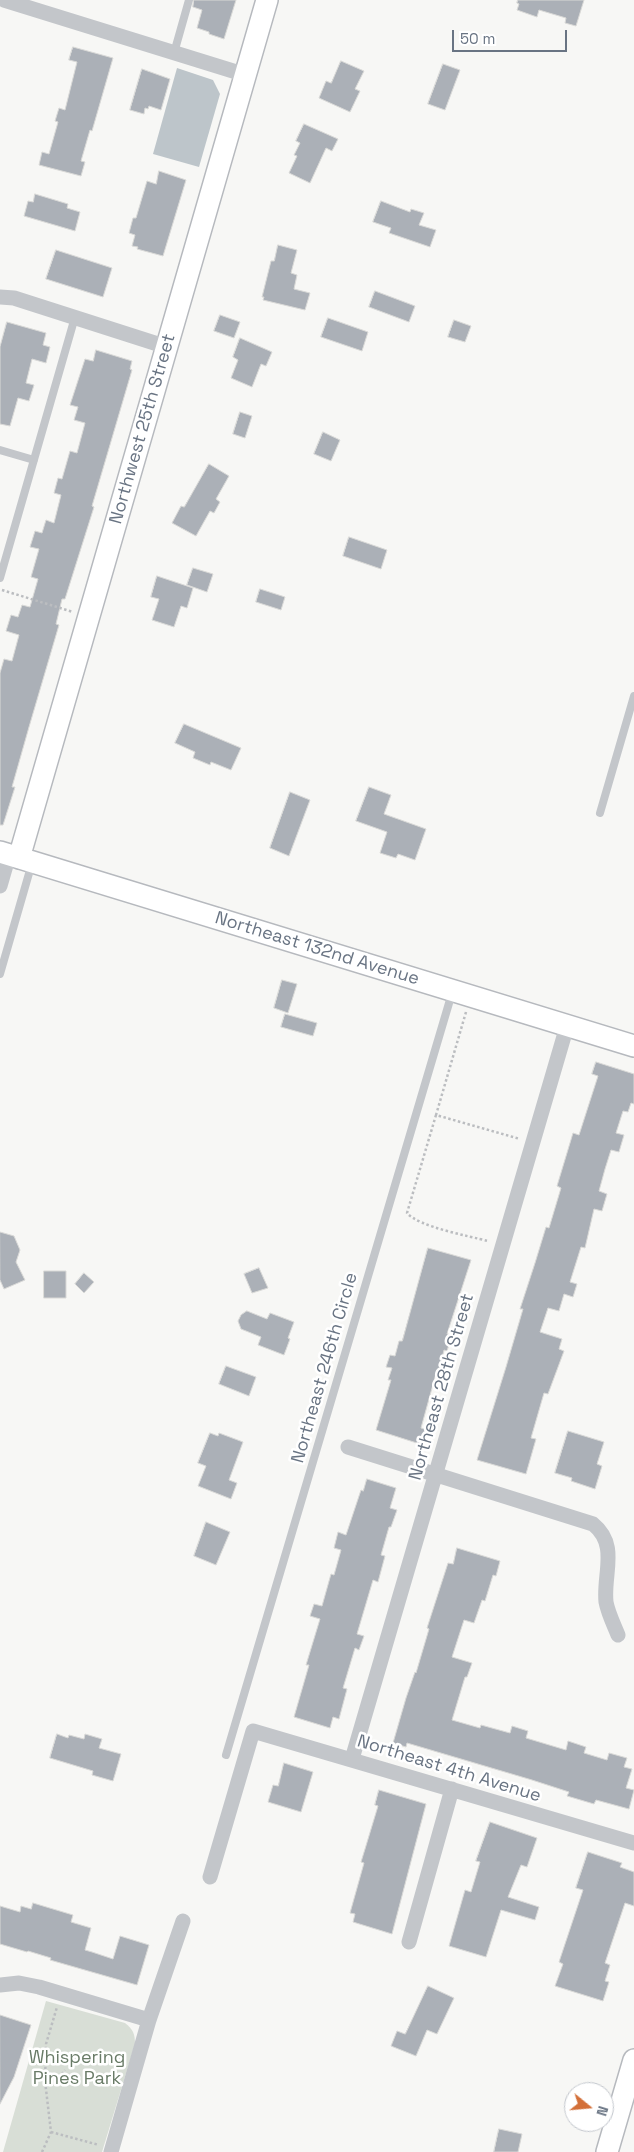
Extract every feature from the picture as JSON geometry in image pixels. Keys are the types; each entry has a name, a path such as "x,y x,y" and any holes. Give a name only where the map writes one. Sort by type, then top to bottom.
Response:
{"street":[{"path":"4,0 246,75"},
{"name":"Northwest 25th Street","path":"15,857 89,616 267,0"},
{"path":"0,297 14,298 167,347"},
{"path":"0,886 15,857"},
{"name":"Northeast 132nd Avenue","path":"15,857 634,1046"},
{"name":"Northeast 28th Street","path":"352,1759 567,1026"},
{"path":"348,1447 586,1521 598,1529 606,1541 608,1549 606,1602 618,1635"},
{"name":"Northeast 4th Avenue","path":"210,1877 253,1731 634,1843"},
{"path":"409,1942 452,1789"},
{"path":"112,2151 149,2020 183,1921"},
{"path":"0,1984 19,1983 149,2020"},
{"path":"607,2152 634,2060"}],"lane":[{"path":"174,53 189,0"},
{"path":"0,578 75,317"},
{"path":"0,450 34,460"},
{"path":"600,813 634,696"},
{"path":"0,974 15,857"},
{"name":"Northeast 246th Circle","path":"226,1755 462,994"}],"path":[{"path":"0,590 89,616"},
{"path":"462,994 436,1115 407,1213 415,1220 503,1245"},
{"path":"436,1115 533,1143"},
{"path":"42,2152 51,2132 45,2081 46,2044 61,1994"},
{"path":"45,2081 58,2080 65,2070"},
{"path":"51,2132 112,2151"}],"green space":[{"name":"Whispering Pines Park","path":"46,2001 125,2023 134,2035 135,2044 102,2152 3,2152"}],"shaded area":[{"path":"177,68 213,80 220,94 199,167 153,154"}],"building":[{"path":"194,0 236,0 224,39 197,28 202,10 193,7"},
{"path":"518,0 584,0 576,26 565,23 566,18 539,10 537,17 517,10"},
{"path":"73,47 113,58 92,131 90,130 81,161 85,162 81,176 39,165 42,152 49,154 58,122 55,121 59,108 65,110 77,62 69,60"},
{"path":"341,61 364,71 355,89 360,91 350,112 319,98 326,81 331,83"},
{"path":"443,64 460,70 445,110 428,104"},
{"path":"142,69 170,79 161,110 149,106 148,109 145,108 144,114 130,110"},
{"path":"304,124 338,139 332,151 326,148 310,183 289,173 297,156 294,155 300,143 296,141"},
{"path":"159,171 186,180 163,256 132,246 135,235 129,233 133,218 136,218 147,181 156,184"},
{"path":"35,194 68,204 67,208 80,212 75,231 24,216 28,201 33,202"},
{"path":"381,201 410,212 411,209 424,213 419,225 436,230 430,247 389,233 391,228 373,222"},
{"path":"278,245 297,250 291,273 297,275 294,289 310,293 305,310 263,300 264,297 262,297 271,261 274,261"},
{"path":"56,250 112,268 103,297 46,279"},
{"path":"375,291 415,306 409,322 369,307"},
{"path":"220,315 240,322 234,338 214,331"},
{"path":"328,318 368,332 362,351 321,337"},
{"path":"454,320 471,326 465,342 448,337"},
{"path":"7,322 46,333 43,345 50,347 46,363 32,359 26,383 34,385 29,401 18,398 10,426 0,424 0,347"},
{"path":"240,338 272,352 266,366 261,364 252,387 231,378 238,360 233,357"},
{"path":"96,350 132,361 130,369 132,370 92,506 94,507 65,599 62,599 56,624 59,625 12,787 15,787 3,825 0,825 0,673 4,659 12,661 19,635 6,631 11,615 18,617 22,605 30,607 38,579 31,577 39,549 30,547 35,531 42,533 46,520 54,523 61,495 54,493 58,478 62,479 70,451 77,453 85,423 74,420 78,407 70,405 85,359 93,361"},
{"path":"240,412 252,416 245,438 233,434"},
{"path":"323,432 340,440 331,461 314,454"},
{"path":"209,464 229,476 216,499 220,502 214,513 210,511 196,536 172,523 181,506 184,507"},
{"path":"349,537 387,550 381,569 343,556"},
{"path":"193,568 213,574 207,592 187,585"},
{"path":"157,576 193,588 187,608 181,606 174,627 152,620 159,599 151,597"},
{"path":"260,589 285,597 281,610 256,602"},
{"path":"184,724 241,748 231,770 211,762 210,765 193,758 195,752 175,743"},
{"path":"369,787 391,795 384,814 426,829 415,860 398,854 396,858 380,853 387,832 356,821"},
{"path":"290,792 310,800 289,856 270,848"},
{"path":"282,980 297,984 288,1013 274,1008"},
{"path":"285,1014 317,1023 313,1036 281,1027"},
{"path":"596,1062 634,1074 634,1104 631,1103 628,1112 623,1111 616,1133 624,1135 619,1152 611,1150 605,1169 599,1191 607,1194 602,1211 594,1209 585,1248 581,1247 570,1282 577,1284 573,1297 564,1294 559,1311 548,1308 540,1332 562,1339 559,1349 564,1351 548,1394 544,1393 531,1438 536,1439 526,1474 477,1460 523,1309 520,1309 546,1227 549,1228 561,1188 557,1186 573,1133 579,1135 598,1076 592,1074"},
{"path":"0,1232 14,1236 20,1250 16,1262 25,1280 4,1289 0,1280"},
{"path":"428,1248 471,1260 447,1334 452,1335 447,1351 444,1350 439,1371 437,1370 421,1428 425,1429 420,1444 376,1430 391,1380 388,1380 392,1368 386,1367 390,1355 395,1356 399,1341 402,1341"},
{"path":"259,1268 268,1288 252,1293 244,1274"},
{"path":"44,1271 66,1271 66,1298 44,1298"},
{"path":"84,1273 94,1282 84,1293 75,1284"},
{"path":"247,1311 267,1319 270,1313 294,1322 284,1355 258,1345 261,1337 241,1329 238,1321 241,1315"},
{"path":"226,1366 256,1377 249,1396 219,1384"},
{"path":"568,1431 604,1442 597,1464 602,1466 595,1489 571,1481 572,1478 555,1473"},
{"path":"210,1433 218,1436 219,1433 243,1442 229,1480 237,1483 231,1499 198,1486 206,1466 198,1463"},
{"path":"367,1479 396,1488 390,1508 397,1510 391,1527 389,1527 381,1555 385,1556 378,1582 373,1580 357,1634 364,1636 359,1650 355,1648 343,1688 347,1689 339,1719 333,1717 330,1728 294,1717 309,1665 306,1665 320,1619 310,1616 314,1604 322,1606 331,1574 334,1575 341,1550 334,1548 338,1532 346,1535 361,1490 363,1491"},
{"path":"206,1522 230,1532 216,1565 194,1556"},
{"path":"457,1548 500,1561 496,1576 493,1575 485,1601 482,1600 474,1623 464,1620 452,1657 472,1663 467,1677 465,1677 452,1720 480,1728 481,1725 510,1733 512,1726 528,1731 526,1738 566,1750 568,1741 586,1747 584,1753 607,1760 609,1753 627,1758 624,1767 632,1769 626,1788 634,1790 629,1809 596,1800 594,1804 567,1796 569,1792 532,1780 407,1743 406,1747 393,1743 406,1698 416,1673 429,1629 427,1628 448,1563 453,1564"},
{"path":"57,1734 68,1738 69,1735 84,1739 85,1734 102,1739 99,1748 121,1754 113,1781 92,1775 93,1771 50,1758"},
{"path":"284,1763 313,1772 301,1812 268,1802 273,1785 278,1786"},
{"path":"379,1790 426,1804 392,1934 353,1922 355,1914 350,1913 364,1863 361,1862 378,1806 375,1805"},
{"path":"490,1822 537,1838 527,1867 521,1865 508,1897 539,1907 535,1920 501,1910 486,1957 449,1946 465,1890 471,1892 480,1862 476,1861"},
{"path":"588,1852 622,1863 620,1867 634,1872 634,1906 625,1903 605,1963 610,1965 605,1981 609,1982 603,2001 555,1986 563,1964 559,1962 583,1890 576,1888"},
{"path":"33,1903 73,1915 71,1922 91,1928 85,1950 113,1959 120,1936 149,1945 137,1985 0,1944 0,1906 20,1912 21,1906 31,1909"},
{"path":"428,1986 454,1998 437,2034 427,2030 416,2056 391,2046 397,2031 405,2034"},
{"path":"0,2015 31,2025 14,2077 0,2104"},
{"path":"499,2129 522,2134 518,2152 494,2152"}]}
